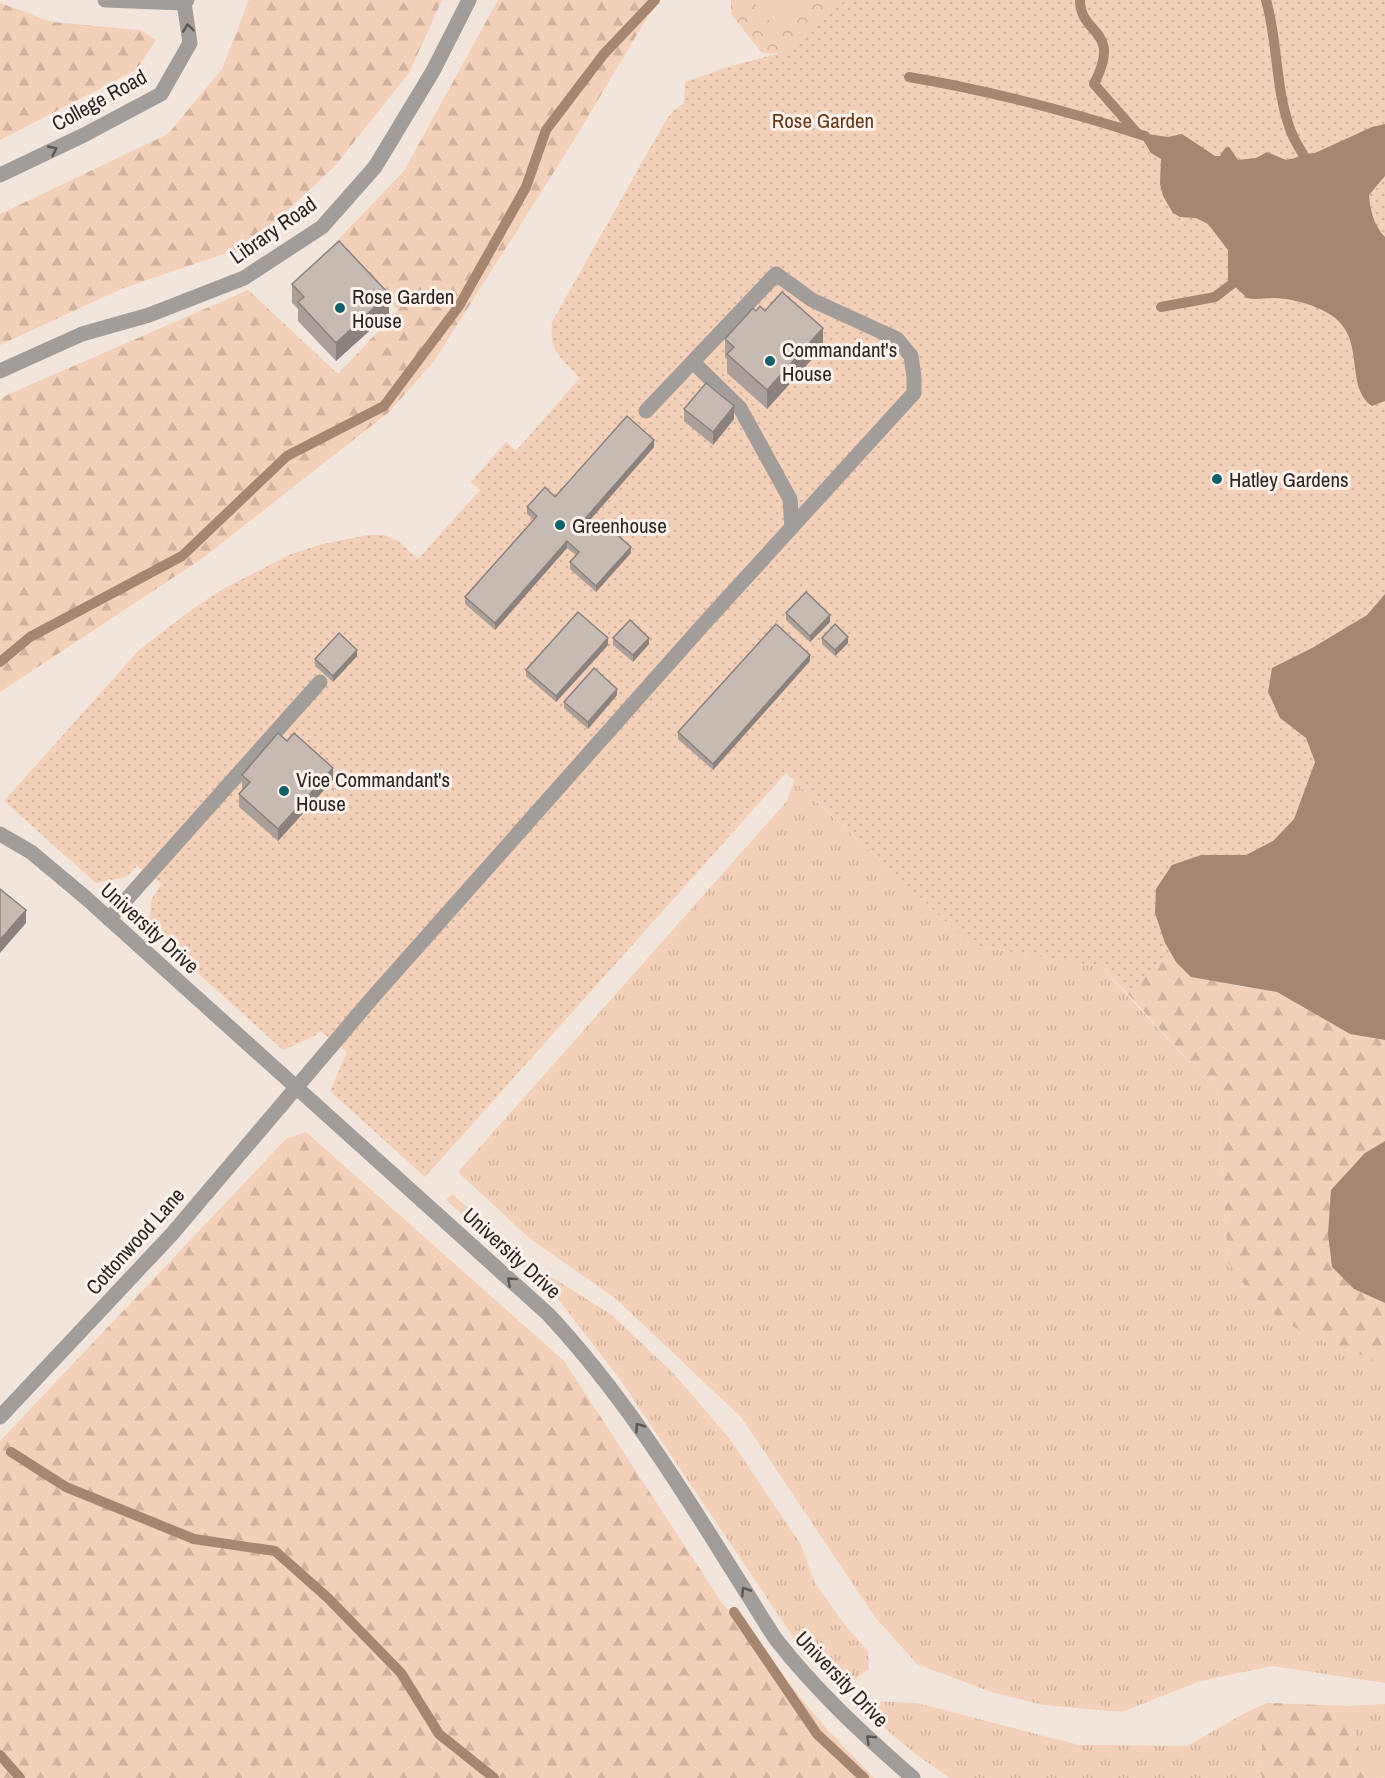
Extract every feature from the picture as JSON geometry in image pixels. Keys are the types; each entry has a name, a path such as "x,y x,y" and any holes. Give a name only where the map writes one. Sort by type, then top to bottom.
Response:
{"street":[{"path":"105,0 186,2"},
{"name":"Library Road","path":"0,372 21,360 82,334 149,315 244,278 322,227 375,167 433,71 469,0"},
{"name":"College Road","path":"0,175 84,135 161,94 190,43 186,2"},
{"name":"Cottonwood Lane","path":"0,1417 172,1234 297,1089 342,1033 792,526 914,393 911,356 897,339 812,300 776,274 693,362"},
{"path":"646,411 693,362 740,408 790,499 792,526"},
{"path":"109,919 321,682"},
{"name":"University Drive","path":"0,834 31,852 109,919 548,1314 582,1351 645,1437 775,1638 831,1702 914,1778"}],"green space":[{"path":"249,0 442,0 409,73 334,167 250,245 121,289 0,345 0,214 168,134 222,69"},
{"path":"498,0 661,0 648,16 574,140 435,360 389,412 200,560 0,692 0,400 248,290 338,374 398,310 332,246 404,171"},
{"path":"731,0 846,0 787,51 770,54 761,52 731,14"},
{"path":"752,0 817,0 779,32"},
{"name":"Rose Garden","path":"846,0 1385,0 1385,594 1367,615 1272,669 1268,692 1280,718 1306,738 1315,762 1294,819 1273,841 1246,855 1201,855 1165,943 1170,953 1127,993 1101,967 971,945 786,773 425,1177 330,1091 347,1052 320,1031 315,1036 283,1050 148,928 152,898 162,884 137,866 126,877 96,883 4,801 139,650 223,589 289,555 319,545 367,535 384,535 398,541 418,559 480,490 471,482 506,442 516,451 580,378 555,348 552,341 552,322 666,120 674,110 684,104 685,82 724,68 787,51"},
{"path":"0,3 52,22 140,30 156,40 136,70 0,140"},
{"path":"794,781 971,945 1101,967 1218,1093 1228,1262 1323,1341 1385,1364 1385,1683 1272,1666 1200,1681 1122,1712 1044,1705 994,1693 917,1664 875,1617 741,1417 615,1298 529,1238 458,1172 787,801"},
{"path":"1170,953 1176,962 1238,986 1277,992 1350,1034 1385,1040 1385,1141 1365,1153 1354,1289 1385,1303 1385,1364 1323,1341 1282,1321 1251,1294 1228,1262 1218,1093 1127,993"},
{"path":"306,1132 564,1361 722,1603 825,1727 874,1778 0,1778 0,1441 286,1139"},
{"path":"452,1194 537,1268 612,1315 674,1374 730,1439 801,1545 815,1583 845,1625 868,1651 869,1669 856,1678 834,1685 802,1650 619,1378 555,1295 446,1200"},
{"path":"851,1700 917,1703 1079,1745 1187,1746 1245,1713 1263,1736 1260,1769 1262,1778 950,1778 918,1756"},
{"path":"1267,1703 1349,1706 1361,1757 1384,1778 1262,1778 1260,1769 1263,1736 1245,1713"},
{"path":"1385,1704 1384,1778 1361,1757 1349,1706"}],"shaded area":[{"path":"1385,124 1385,176 1369,195 1373,218 1385,237 1385,401 1372,406 1363,397 1358,385 1347,332 1338,321 1324,311 1300,302 1275,298 1247,298 1228,280 1228,250 1208,224 1196,218 1180,217 1173,213 1163,196 1160,184 1161,159 1151,153 1142,138 1147,134 1168,137 1182,134 1215,156 1220,156 1225,148 1229,147 1238,160 1256,158 1267,152 1286,160 1303,154 1315,153 1372,127"},
{"path":"1385,594 1385,1040 1350,1034 1277,992 1191,977 1176,962 1165,943 1155,913 1156,889 1172,865 1201,855 1246,855 1273,841 1294,819 1315,762 1306,738 1280,718 1268,692 1272,668 1312,648 1367,615"},
{"path":"1385,1141 1385,1303 1354,1289 1332,1267 1328,1234 1331,1190 1365,1153"}],"building":[{"name":"Rose Garden House","path":"339,241 389,294 336,343 298,302 304,297 292,284"},
{"name":"Commandant's House","path":"782,292 823,328 767,390 727,354 734,347 725,339 753,308 756,311 760,306 765,311"},
{"path":"706,383 734,406 713,432 684,409"},
{"name":"Greenhouse","path":"627,416 654,440 583,521 596,533 604,523 631,547 596,586 570,562 579,552 567,541 495,623 465,597 537,516 527,507 545,487 555,497"},
{"path":"806,592 830,615 810,636 786,613"},
{"path":"578,612 608,638 556,696 526,670"},
{"path":"630,620 649,638 633,655 613,638"},
{"path":"776,624 810,655 713,764 678,732"},
{"path":"835,624 848,637 835,650 822,638"},
{"path":"339,633 357,650 333,676 315,659"},
{"path":"594,668 617,689 588,722 564,702"},
{"name":"Vice Commandant's House","path":"278,733 287,741 294,733 333,768 278,829 239,794 250,782 242,775"},
{"path":"0,889 26,910 0,940"}],"waterway":[{"path":"0,662 30,637 182,556 287,456 384,406 459,306 526,187 546,130 603,55 655,0"},
{"path":"1080,0 1082,12 1098,34 1104,52 1102,66 1094,84 1137,133"},
{"path":"1266,0 1285,113 1293,136 1303,154"},
{"path":"909,77 1028,102 1145,136"},
{"path":"1161,307 1215,297 1232,284"},
{"path":"11,1452 66,1487 194,1539 275,1551 328,1598 401,1673 439,1734 494,1778"},
{"path":"734,1612 817,1734 864,1778"},
{"path":"0,1755 20,1778"}],"place":[{"name":"Rose Garden House","path":"340,308"},
{"name":"Commandant's House","path":"770,361"},
{"name":"Hatley Gardens","path":"1217,479"},
{"name":"Greenhouse","path":"560,525"},
{"name":"Vice Commandant's House","path":"284,791"}]}
